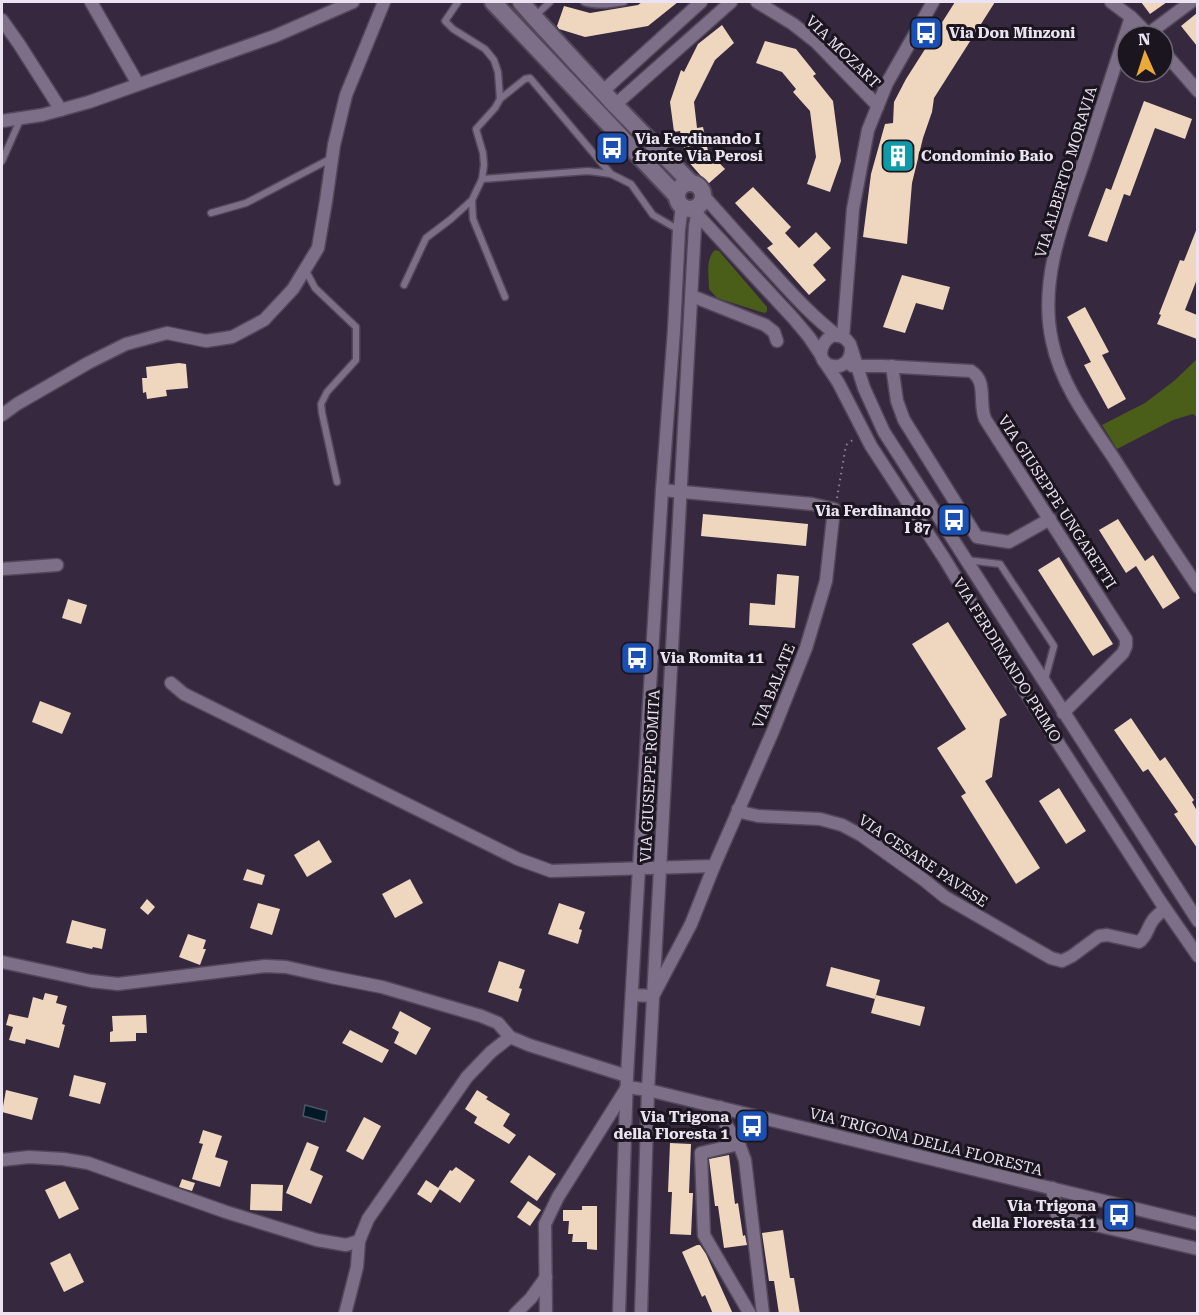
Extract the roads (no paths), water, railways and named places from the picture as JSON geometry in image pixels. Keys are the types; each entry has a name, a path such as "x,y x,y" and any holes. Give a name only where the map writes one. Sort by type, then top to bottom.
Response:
{"street":[{"path":"91,2 138,84"},
{"path":"2,121 42,115 89,102 275,36 353,2"},
{"path":"2,415 16,404 126,344 166,333 206,341 232,337 264,320 293,289 318,248 333,145 346,95 384,2"},
{"name":"VIA FERDINANDO PRIMO","path":"493,2 691,201 732,229 807,309 845,342 858,366 864,388 884,432 1177,889 1193,904 1197,921"},
{"name":"VIA FERDINANDO PRIMO","path":"521,2 603,91 722,240 809,337 838,382 863,431 1054,738 1197,956"},
{"path":"603,91 701,2"},
{"path":"615,105 731,2"},
{"name":"VIA MOZART","path":"757,2 793,24 816,42 878,106"},
{"path":"841,366 849,359 845,342 853,209 867,130 887,83 933,2"},
{"path":"1111,2 1138,24"},
{"path":"1163,24 1191,2"},
{"name":"VIA ALBERTO MORAVIA","path":"1131,17 1057,242 1048,302 1049,320 1058,361 1074,396 1197,587"},
{"path":"2,20 61,110"},
{"path":"1175,65 1197,91"},
{"name":"VIA GIUSEPPE ROMITA","path":"620,1314 627,1082 662,490 679,230 691,201"},
{"name":"VIA GIUSEPPE ROMITA","path":"641,1314 648,1090 692,296 691,201"},
{"path":"693,270 701,235 706,232 722,240"},
{"path":"692,296 765,325 774,333 777,341"},
{"path":"674,330 690,331"},
{"path":"828,338 845,342 866,359 887,366 831,366 822,358 821,351 824,341 828,338"},
{"path":"887,366 904,420 977,537 1009,542 1050,519"},
{"name":"VIA GIUSEPPE UNGARETTI","path":"887,366 971,371 977,374 982,388 981,404 985,419 1126,639 1123,653 1063,713"},
{"path":"662,490 681,492"},
{"name":"VIA BALATE","path":"653,996 691,924 806,648 826,581 834,508 681,492"},
{"path":"930,536 944,527"},
{"path":"944,558 961,554"},
{"path":"2,569 57,565"},
{"path":"658,565 676,567"},
{"path":"1026,693 1044,682"},
{"path":"171,683 184,694 518,859 551,871 714,866"},
{"path":"1054,738 1072,727"},
{"name":"VIA CESARE PAVESE","path":"738,809 758,816 820,819 842,825 870,841 945,897 1038,952 1062,961 1099,936 1107,935 1138,942 1144,939 1154,918 1166,910"},
{"path":"1166,910 1177,889"},
{"path":"1166,910 1193,904"},
{"name":"VIA TRIGONA DELLA FLORESTA","path":"2,962 90,981 117,984 266,966 286,967 382,987 481,1016 498,1023 510,1037 648,1090 1197,1224"},
{"path":"632,995 653,996"},
{"path":"345,1314 357,1267 359,1241 368,1219 468,1077 491,1052 510,1037"},
{"path":"546,1314 545,1224 558,1197 627,1082"},
{"path":"720,1107 726,1125 739,1144 745,1160 763,1314"},
{"path":"739,1144 700,1153 704,1235 750,1314"},
{"path":"2,1160 29,1157 88,1163 226,1212 317,1240 346,1245 359,1241"},
{"path":"1052,1188 1057,1216 1197,1249"},
{"path":"515,1314 531,1298 546,1277"}],"lane":[{"path":"458,2 445,21 453,29 485,49 494,60 498,72 500,99"},
{"path":"534,17 550,2"},
{"path":"584,2 598,4 624,2"},
{"path":"404,285 426,238 472,200 482,178 484,165 476,129 500,99 525,79 530,78 611,174"},
{"path":"2,162 21,118"},
{"path":"211,213 246,203 332,158"},
{"path":"482,178 588,171 611,174 631,184 653,214 679,230"},
{"path":"472,200 473,219 505,297"},
{"path":"305,269 315,288 356,327 356,360 327,392 321,404 337,482"},
{"path":"961,554 1000,564 1054,646 1044,682"}],"water":[{"path":"305,1105 327,1111 325,1122 303,1116"}],"place":[{"name":"Via Don Minzoni","path":"926,33"},
{"name":"Via Ferdinando I fronte Via Perosi","path":"612,148"},
{"name":"Condominio Baio","path":"898,156"},
{"name":"Via Ferdinando I 87","path":"954,520"},
{"name":"Via Romita 11","path":"637,658"},
{"name":"Via Trigona della Floresta 1","path":"752,1126"},
{"name":"Via Trigona della Floresta 11","path":"1119,1215"}]}
